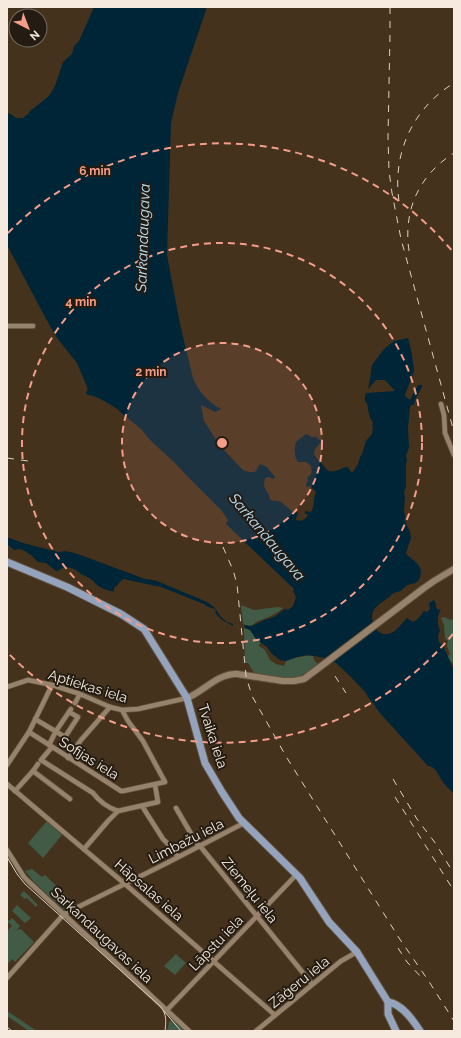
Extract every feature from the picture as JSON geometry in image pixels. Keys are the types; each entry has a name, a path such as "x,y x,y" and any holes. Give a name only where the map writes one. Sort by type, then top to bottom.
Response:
{"main road":[{"name":"Tvaika iela","path":"7,562 67,587 121,614 141,626 147,633 187,698 205,763 232,809 244,823 297,874 329,922 357,952 388,1002 388,1014 396,1031"},
{"name":"Tvaika iela","path":"388,1002 399,1007 417,1025 420,1031"}],"street":[{"path":"7,326 33,326"},
{"path":"441,404 444,414 445,433 454,455"},
{"path":"187,698 193,696 228,674 288,681 304,679 434,581 454,569"},
{"name":"Aptiekas iela","path":"7,687 28,680 52,685 80,694 110,707 122,710 138,710 187,698"},
{"path":"7,765 29,732 52,685"},
{"path":"75,703 80,694"},
{"path":"68,758 81,740 110,707"},
{"path":"35,719 56,731 65,737 78,717 70,710 56,731 50,746 41,760 93,793 97,798 114,809 118,810 158,802 155,785"},
{"name":"Sofijas iela","path":"29,732 120,791 165,782 143,741 128,721 122,710"},
{"path":"15,791 38,764"},
{"path":"33,771 70,800"},
{"name":"Hāpsalas iela","path":"7,784 125,884 275,1015"},
{"path":"142,806 163,840 172,848 178,857"},
{"name":"Ziemeļu iela","path":"176,808 197,844 312,984"},
{"path":"84,849 118,810"},
{"name":"Limbažu iela","path":"7,978 64,914 244,823"},
{"name":"Sarkandaugavas iela","path":"7,850 28,881 189,1031"},
{"name":"Lāpstu iela","path":"167,1010 297,874"},
{"name":"Zāģeru iela","path":"256,1031 341,961 357,952"}],"green space":[{"path":"241,605 254,610 278,607 283,608 271,616 248,626 244,625 243,623"},
{"path":"443,617 451,620 454,618 454,666 447,657 450,654 447,646 448,641 445,638 444,625 441,618"},
{"path":"245,628 252,632 261,643 259,646 265,650 270,660 276,664 284,666 286,661 300,657 313,656 314,660 318,664 304,674 290,678 254,673 248,663 245,663"},
{"path":"47,821 62,835 43,858 28,843"},
{"path":"32,869 42,877 45,875 76,905 65,911 34,882 25,871"},
{"path":"24,891 38,905 36,907 27,898 25,899 20,895"},
{"path":"17,905 31,918 25,923 12,911"},
{"path":"12,918 20,926 17,930 21,929 34,942 15,962 12,959 9,963 7,962 7,931 12,926 7,919 9,921"},
{"path":"176,954 186,963 175,975 164,966"},
{"path":"7,1011 37,1031 29,1031 7,1016"},
{"path":"173,1018 186,1031 167,1031 169,1022"}],"water":[{"name":"Sarkandaugava","path":"94,7 207,7 178,93 171,123 167,255 180,324 193,378 204,396 221,409 215,412 201,405 204,421 220,446 243,470 255,472 260,464 267,467 275,477 274,479 268,477 265,478 264,482 264,486 270,499 273,501 279,501 293,512 297,512 298,514 296,520 301,521 306,518 308,514 305,514 305,511 311,512 316,492 310,486 307,487 306,485 308,480 307,478 312,473 311,466 306,462 298,462 295,452 296,442 306,434 312,437 317,437 317,439 321,440 321,442 315,449 314,454 326,469 329,471 337,471 348,467 351,472 353,472 358,464 366,441 372,434 373,423 369,416 365,401 366,393 395,391 385,380 376,380 368,389 372,365 384,349 394,341 408,338 414,371 405,396 410,400 418,385 422,385 422,387 414,405 411,405 410,407 408,428 409,448 406,456 404,512 405,521 411,538 406,553 418,564 421,573 417,582 407,585 401,591 395,592 377,606 373,612 372,620 375,628 380,633 390,634 407,618 413,622 424,611 427,612 430,609 429,603 434,600 438,610 441,609 438,620 440,630 438,636 439,642 443,645 454,670 454,794 444,783 435,769 428,766 379,712 366,693 336,663 325,658 308,655 286,661 280,660 272,654 267,647 256,639 250,630 245,628 244,625 252,626 274,617 285,609 288,610 293,606 296,597 293,591 294,589 226,524 228,520 221,510 150,440 141,429 119,410 99,398 86,393 88,389 77,363 57,338 7,245 7,112 16,118 23,118 49,96 55,86 63,62 72,54 74,46 79,41"},
{"path":"7,537 23,543 58,552 65,551 75,553 142,578 157,581 207,602 215,608 221,617 227,622 233,624 233,626 222,620 215,613 215,609 161,587 124,579 114,588 114,592 100,587 91,579 73,569 67,567 56,571 46,563 38,562 23,550 14,550 7,544"}],"tram line":[{"path":"7,857 25,884 161,1007 165,1016 165,1031"},
{"path":"164,1011 181,1031"}],"railway":[{"path":"390,7 388,137 389,171 392,193 401,239 454,432"},
{"path":"399,201 399,166 408,133 427,105 454,83"},
{"path":"409,251 409,221 411,208 416,195 431,172 454,153"},
{"path":"7,458 28,461"},
{"path":"223,547 233,570 237,584 246,676 252,696 287,758 399,938 454,1021"},
{"path":"335,676 346,693"},
{"path":"393,779 417,819 436,844 454,874"},
{"path":"395,797 454,891"},
{"path":"398,948 407,962 422,978"},
{"path":"7,1027 12,1031"}]}
